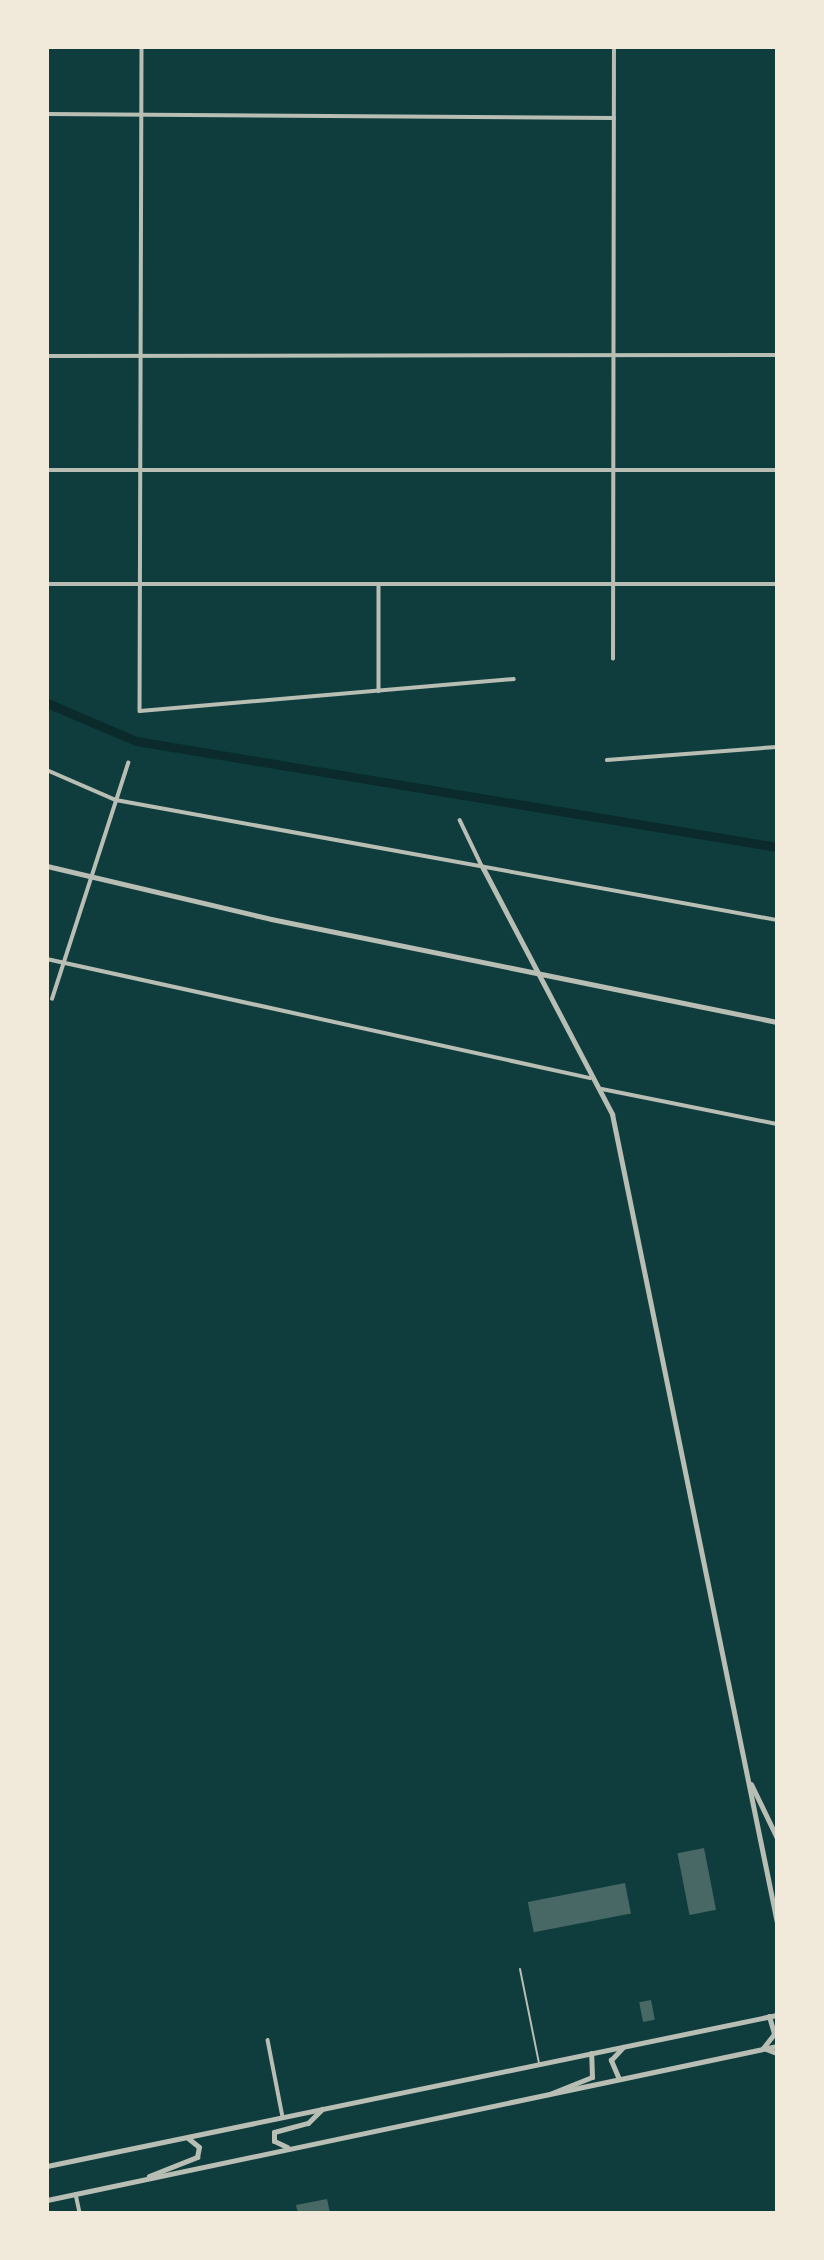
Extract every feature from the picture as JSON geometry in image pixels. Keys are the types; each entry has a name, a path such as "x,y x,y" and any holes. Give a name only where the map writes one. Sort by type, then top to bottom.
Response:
{"street":[{"path":"142,47 140,711 514,679"},
{"path":"613,659 614,47"},
{"path":"47,114 614,118"},
{"path":"47,356 777,355"},
{"path":"47,470 777,470"},
{"path":"47,584 777,584"},
{"path":"379,584 379,691"},
{"path":"607,760 777,747"},
{"path":"52,999 128,763"},
{"path":"47,770 116,800 484,870 777,920"},
{"path":"460,821 535,974 590,1078 602,1090 776,1918"},
{"path":"47,866 535,974 777,1022"},
{"path":"47,959 590,1078"},
{"path":"602,1090 777,1124"},
{"path":"742,1751 777,1838"},
{"path":"47,2166 777,2015"},
{"path":"763,2048 774,2034 769,2016"},
{"path":"268,2040 283,2117"},
{"path":"620,2079 610,2066 623,2046"},
{"path":"47,2200 777,2046"},
{"path":"763,2048 777,2053"},
{"path":"552,2092 592,2077 591,2053"},
{"path":"288,2148 274,2141 274,2132 308,2123 322,2109"},
{"path":"147,2178 197,2157 199,2147 187,2137"},
{"path":"76,2194 80,2213"}],"lane":[{"path":"520,1969 539,2064"}],"building":[{"path":"704,1848 716,1910 690,1915 677,1853"},
{"path":"625,1883 631,1913 534,1932 528,1902"},
{"path":"651,2000 655,2020 643,2022 639,2002"},
{"path":"327,2199 330,2213 298,2213 296,2205"}],"waterway":[{"path":"47,703 136,741 777,847"}]}
